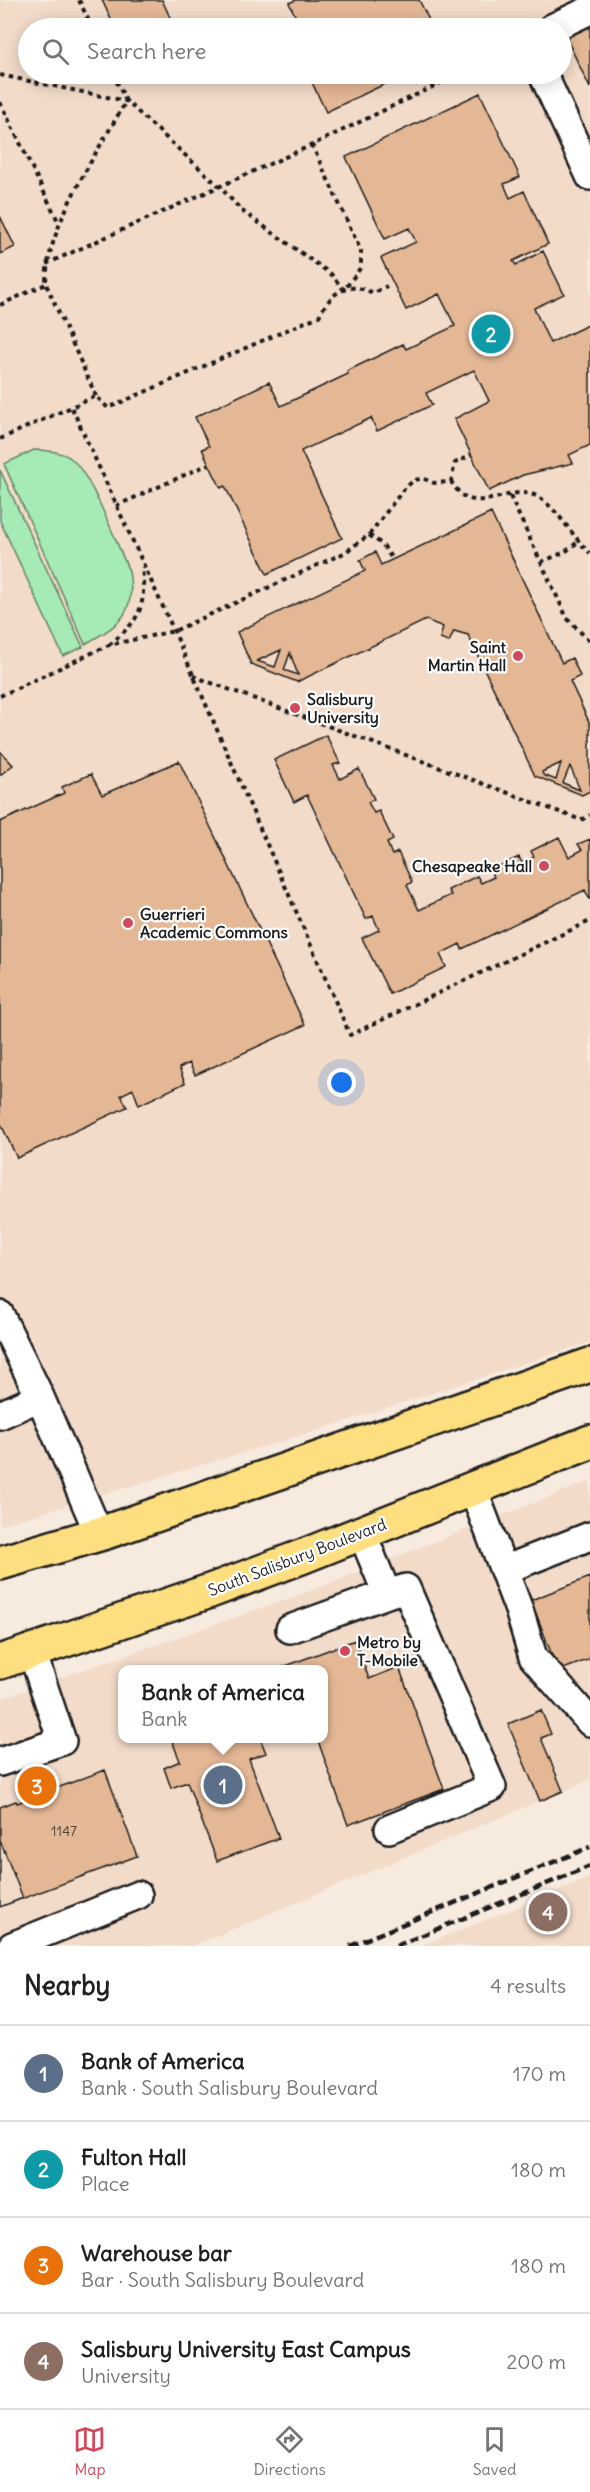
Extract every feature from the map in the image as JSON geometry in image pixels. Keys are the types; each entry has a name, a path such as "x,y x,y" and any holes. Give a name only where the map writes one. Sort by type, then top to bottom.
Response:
{"main road":[{"path":"0,1563 99,1534 590,1365"},
{"name":"South Salisbury Boulevard","path":"0,1662 210,1591 590,1443"}],"lane":[{"path":"572,19 590,10"},
{"path":"548,84 590,176"},
{"path":"0,1315 40,1397 99,1534"},
{"path":"0,1415 40,1397"},
{"path":"474,1489 533,1657 590,1722"},
{"path":"362,1533 387,1594"},
{"path":"504,1570 590,1536"},
{"path":"290,1629 406,1588 492,1787 389,1829"},
{"path":"0,1762 62,1741 32,1652"},
{"path":"12,1946 138,1895"}],"path":[{"path":"79,0 87,18"},
{"path":"0,75 18,79"},
{"path":"44,84 126,101"},
{"path":"118,84 126,101 220,187 242,211 331,274 344,290"},
{"path":"46,264 312,146 439,84"},
{"path":"126,101 59,223 46,264 45,284 96,396 108,408 319,316 329,297 344,290 362,288 372,293 387,286"},
{"path":"0,102 59,223"},
{"path":"312,146 361,251 362,267 344,290"},
{"path":"0,305 45,284"},
{"path":"0,439 96,396"},
{"path":"72,408 174,631 350,1035 590,921"},
{"path":"471,455 454,463 451,482 462,495 472,500 530,493 540,497 578,543 590,553"},
{"path":"116,506 209,464"},
{"path":"0,696 109,645 174,631 344,553 369,535 403,490 413,481 422,478 434,483 451,482"},
{"path":"510,496 567,618 590,642"},
{"path":"369,535 382,545 392,559"},
{"path":"541,562 565,552 578,543"},
{"path":"109,645 130,628 141,612 144,594 142,563"},
{"path":"193,676 581,820 590,815"}],"shaded area":[{"name":"Salisbury University","path":"0,0 590,0 590,1342 309,1433 0,1525"},
{"path":"590,1481 590,1780 192,1946 0,1946 0,1699 305,1593"},
{"path":"590,1878 590,1946 421,1946"}],"green space":[{"path":"34,450 61,453 77,465 86,477 111,527 129,571 130,598 123,617 107,631 85,644 4,464"},
{"path":"0,470 83,647 63,656 0,521"}],"building":[{"path":"102,0 162,0 170,18 110,18"},
{"path":"296,0 419,0 428,18 296,18 289,3"},
{"path":"590,16 590,88 572,50 572,24"},
{"path":"313,84 385,84 326,112"},
{"path":"480,93 520,177 504,184 510,198 524,191 548,244 513,261 516,265 543,251 564,294 534,308 550,343 590,324 590,445 569,455 573,463 523,475 489,491 454,419 489,401 474,370 426,393 432,405 377,431 371,418 301,451 342,538 267,574 225,486 221,488 202,449 209,446 195,417 269,382 281,406 348,374 347,371 403,344 406,349 455,326 439,294 406,310 381,258 416,242 409,228 385,239 346,157"},
{"path":"0,216 15,247 0,254"},
{"name":"Saint Martin Hall","path":"491,513 562,663 572,658 580,676 570,681 590,724 590,791 582,795 535,776 468,635 454,631 449,642 440,639 443,627 426,620 297,682 251,664 237,632 365,571 360,560 375,552 381,565","holes":["281,650 275,667 257,661","290,653 298,675 284,670","561,763 556,780 543,775 542,772","570,766 580,790 563,783"]},
{"name":"Chesapeake Hall","path":"326,735 340,763 333,765 340,779 359,769 374,799 368,802 374,813 379,811 393,840 387,843 392,855 398,852 412,882 407,885 419,910 451,895 448,890 477,876 481,883 494,877 491,870 519,857 522,863 534,857 531,851 559,837 569,857 582,850 578,844 590,839 590,900 585,890 462,949 460,944 440,954 446,967 390,994 362,938 379,930 373,916 366,919 307,795 294,802 274,760"},
{"path":"0,751 13,765 0,775"},
{"name":"Guerrieri Academic Commons","path":"179,761 305,1025 195,1075 189,1063 179,1068 185,1083 139,1105 133,1089 121,1095 127,1107 17,1158 0,1122 0,822 64,793 62,787 91,774 102,795"},
{"path":"590,1577 590,1659 558,1671 531,1600"},
{"path":"355,1640 369,1679 399,1667 444,1789 348,1825 319,1743 328,1743 328,1665 288,1665"},
{"path":"541,1710 551,1734 541,1738 563,1791 540,1801 508,1724"},
{"path":"173,1743 262,1743 266,1753 249,1759 279,1838 217,1861 187,1782 171,1788 164,1768 180,1761"},
{"path":"105,1770 137,1856 0,1907 0,1807 16,1801 17,1803"},
{"path":"0,1840 23,1898 0,1907"}],"railway":[{"path":"350,1946 590,1847"},
{"path":"396,1946 590,1866"}],"place":[{"name":"Fulton Hall","path":"491,334"},
{"name":"Saint Martin Hall","path":"518,656"},
{"name":"Salisbury University","path":"295,708"},
{"name":"Chesapeake Hall","path":"544,866"},
{"name":"Guerrieri Academic Commons","path":"128,923"},
{"name":"Metro by T-Mobile","path":"345,1651"},
{"name":"Bank of America","path":"223,1785"},
{"name":"Warehouse bar","path":"37,1786"},
{"name":"Salisbury University East Campus","path":"548,1912"}]}
